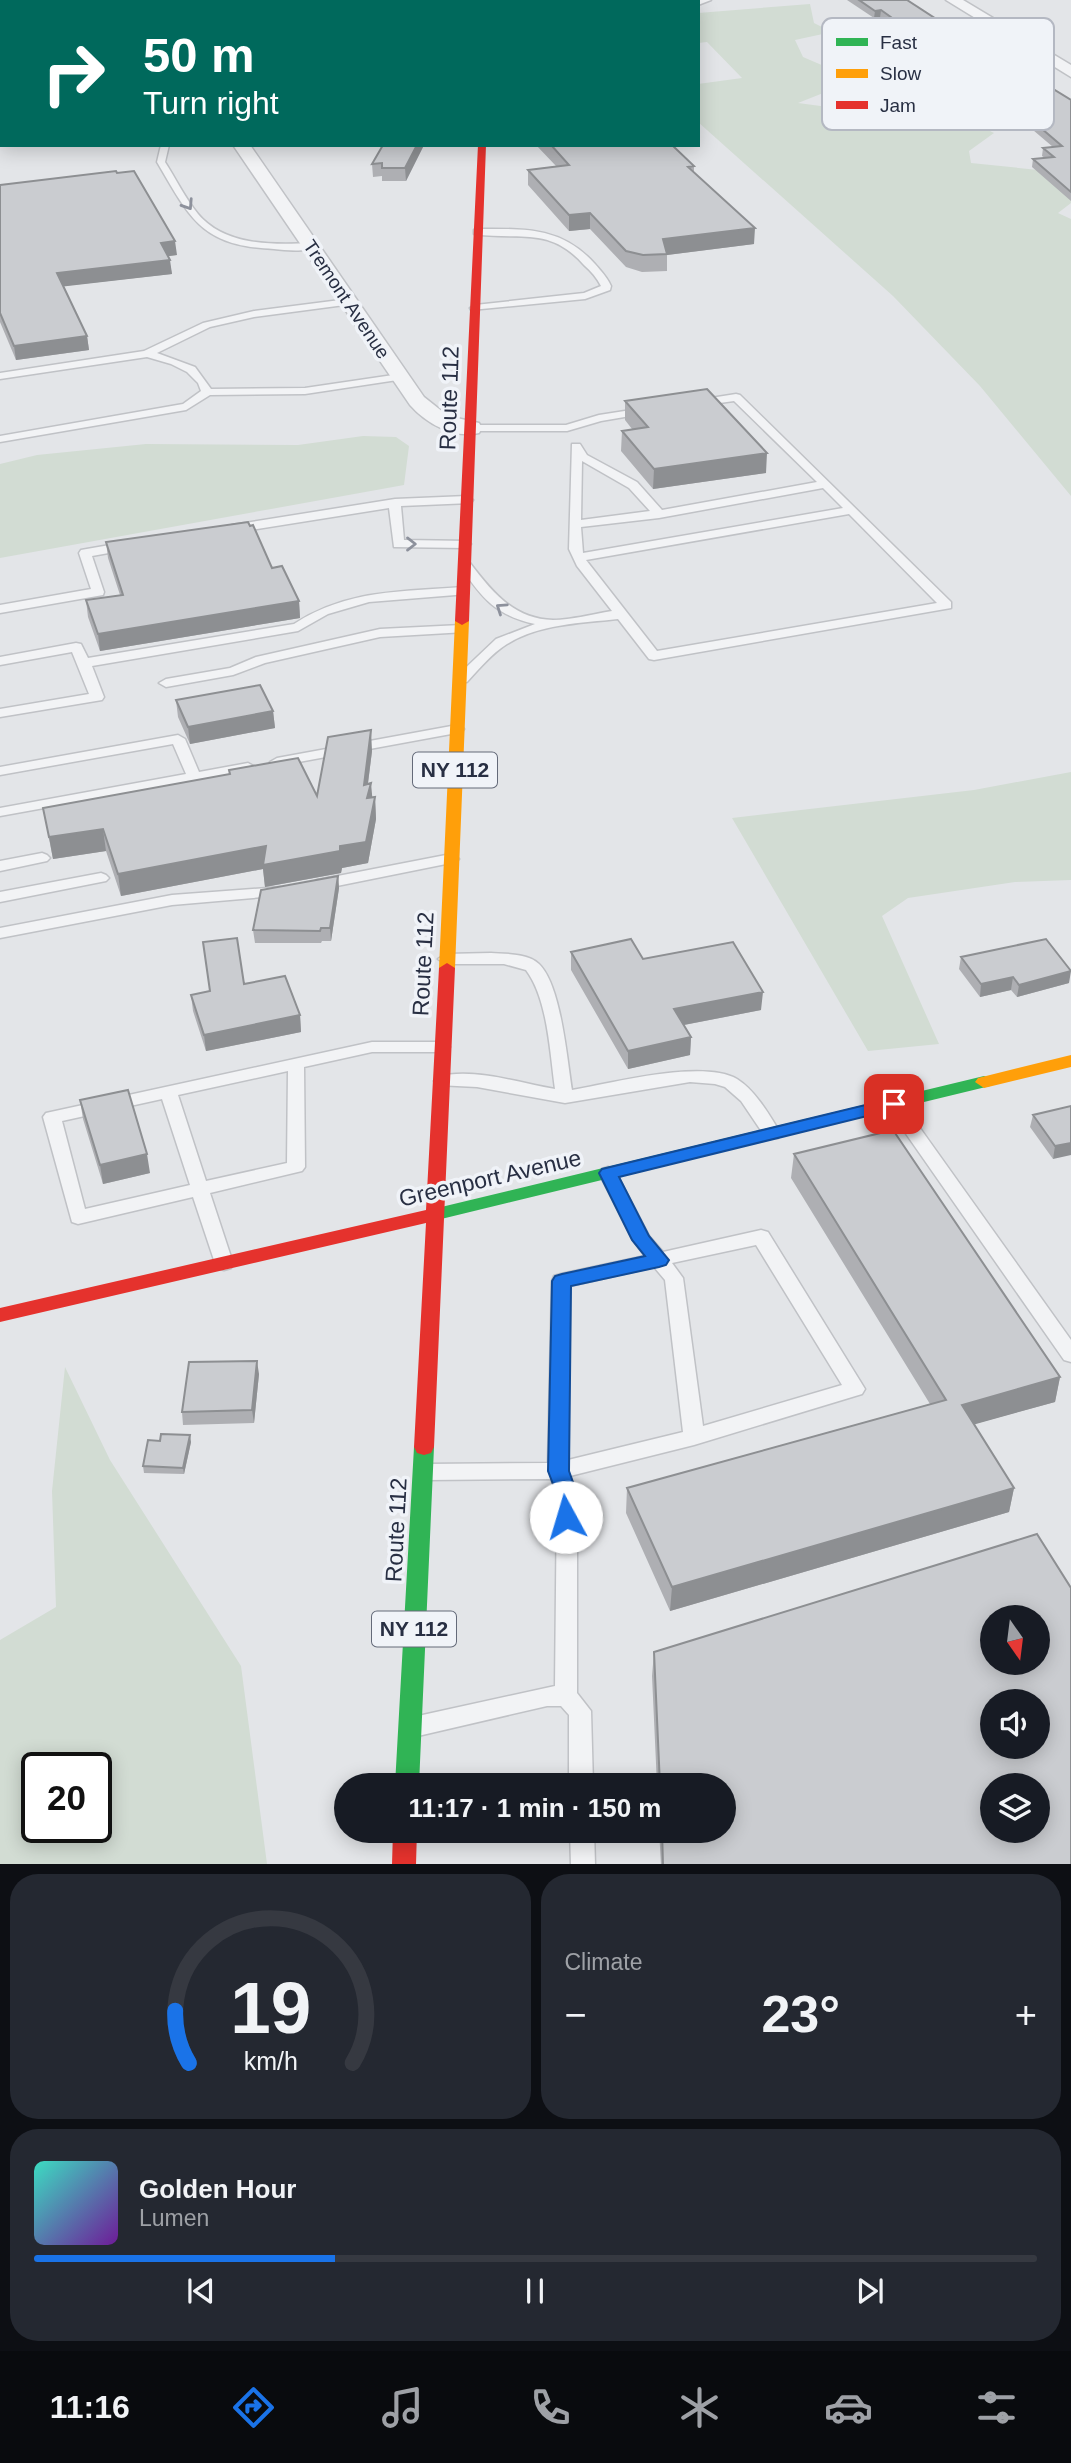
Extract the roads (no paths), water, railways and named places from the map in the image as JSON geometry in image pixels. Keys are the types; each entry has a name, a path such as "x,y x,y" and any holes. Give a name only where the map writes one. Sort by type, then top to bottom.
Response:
{"main road":[{"name":"Route 112","path":"408,1773 482,147"},
{"name":"Greenport Avenue","path":"0,1315 434,1215 1071,1061"},
{"path":"404,1864 405,1843"}],"street":[{"path":"953,0 982,18"},
{"path":"1054,62 1071,72"},
{"name":"Tremont Avenue","path":"242,147 417,401 435,419 446,424 471,428"}],"lane":[{"path":"165,147 161,162 199,221 220,235 256,245 311,246"},
{"path":"475,308 498,308 585,296 605,290 606,286 603,279 568,244 548,237 516,232 477,232"},
{"path":"0,376 147,354 207,325 254,314 348,302"},
{"path":"147,354 179,362 203,379 207,392"},
{"path":"0,439 186,407 207,392 306,391 400,377"},
{"path":"576,447 575,549 654,656 946,605 736,397 681,406"},
{"path":"471,428 567,428 599,418 654,410"},
{"path":"567,428 583,457 633,485 659,514"},
{"path":"577,524 659,514 826,484"},
{"path":"220,531 395,503 467,500"},
{"path":"395,503 398,544 465,544"},
{"path":"579,557 852,510"},
{"path":"0,609 98,592 85,553 139,544"},
{"path":"464,564 495,606 520,618 556,624"},
{"path":"84,663 298,627 323,611 368,598 463,591"},
{"path":"459,681 503,640 556,624 622,614"},
{"path":"166,683 233,671 261,660 380,633 461,629"},
{"path":"0,661 76,648 97,696 0,713"},
{"path":"0,812 457,729"},
{"path":"0,771 178,739 194,777"},
{"path":"0,866 42,858"},
{"path":"0,933 173,900 272,894 451,859"},
{"path":"0,897 101,878"},
{"path":"446,959 519,961 532,966 545,987 565,1097"},
{"path":"296,1063 296,1167 78,1217 52,1117 296,1063 372,1047 442,1047"},
{"path":"440,1081 477,1081 565,1097 690,1076 717,1078 731,1083 747,1097 772,1134"},
{"path":"168,1091 224,1263"},
{"path":"894,1104 1071,1355"},
{"path":"608,1173 642,1240 674,1278 694,1437"},
{"path":"422,1472 558,1471 694,1437 855,1390 761,1237 562,1281 558,1471 567,1492 566,1696 580,1711 581,1773"},
{"path":"410,1728 547,1696 566,1696"},
{"path":"582,1843 583,1864"}]}
